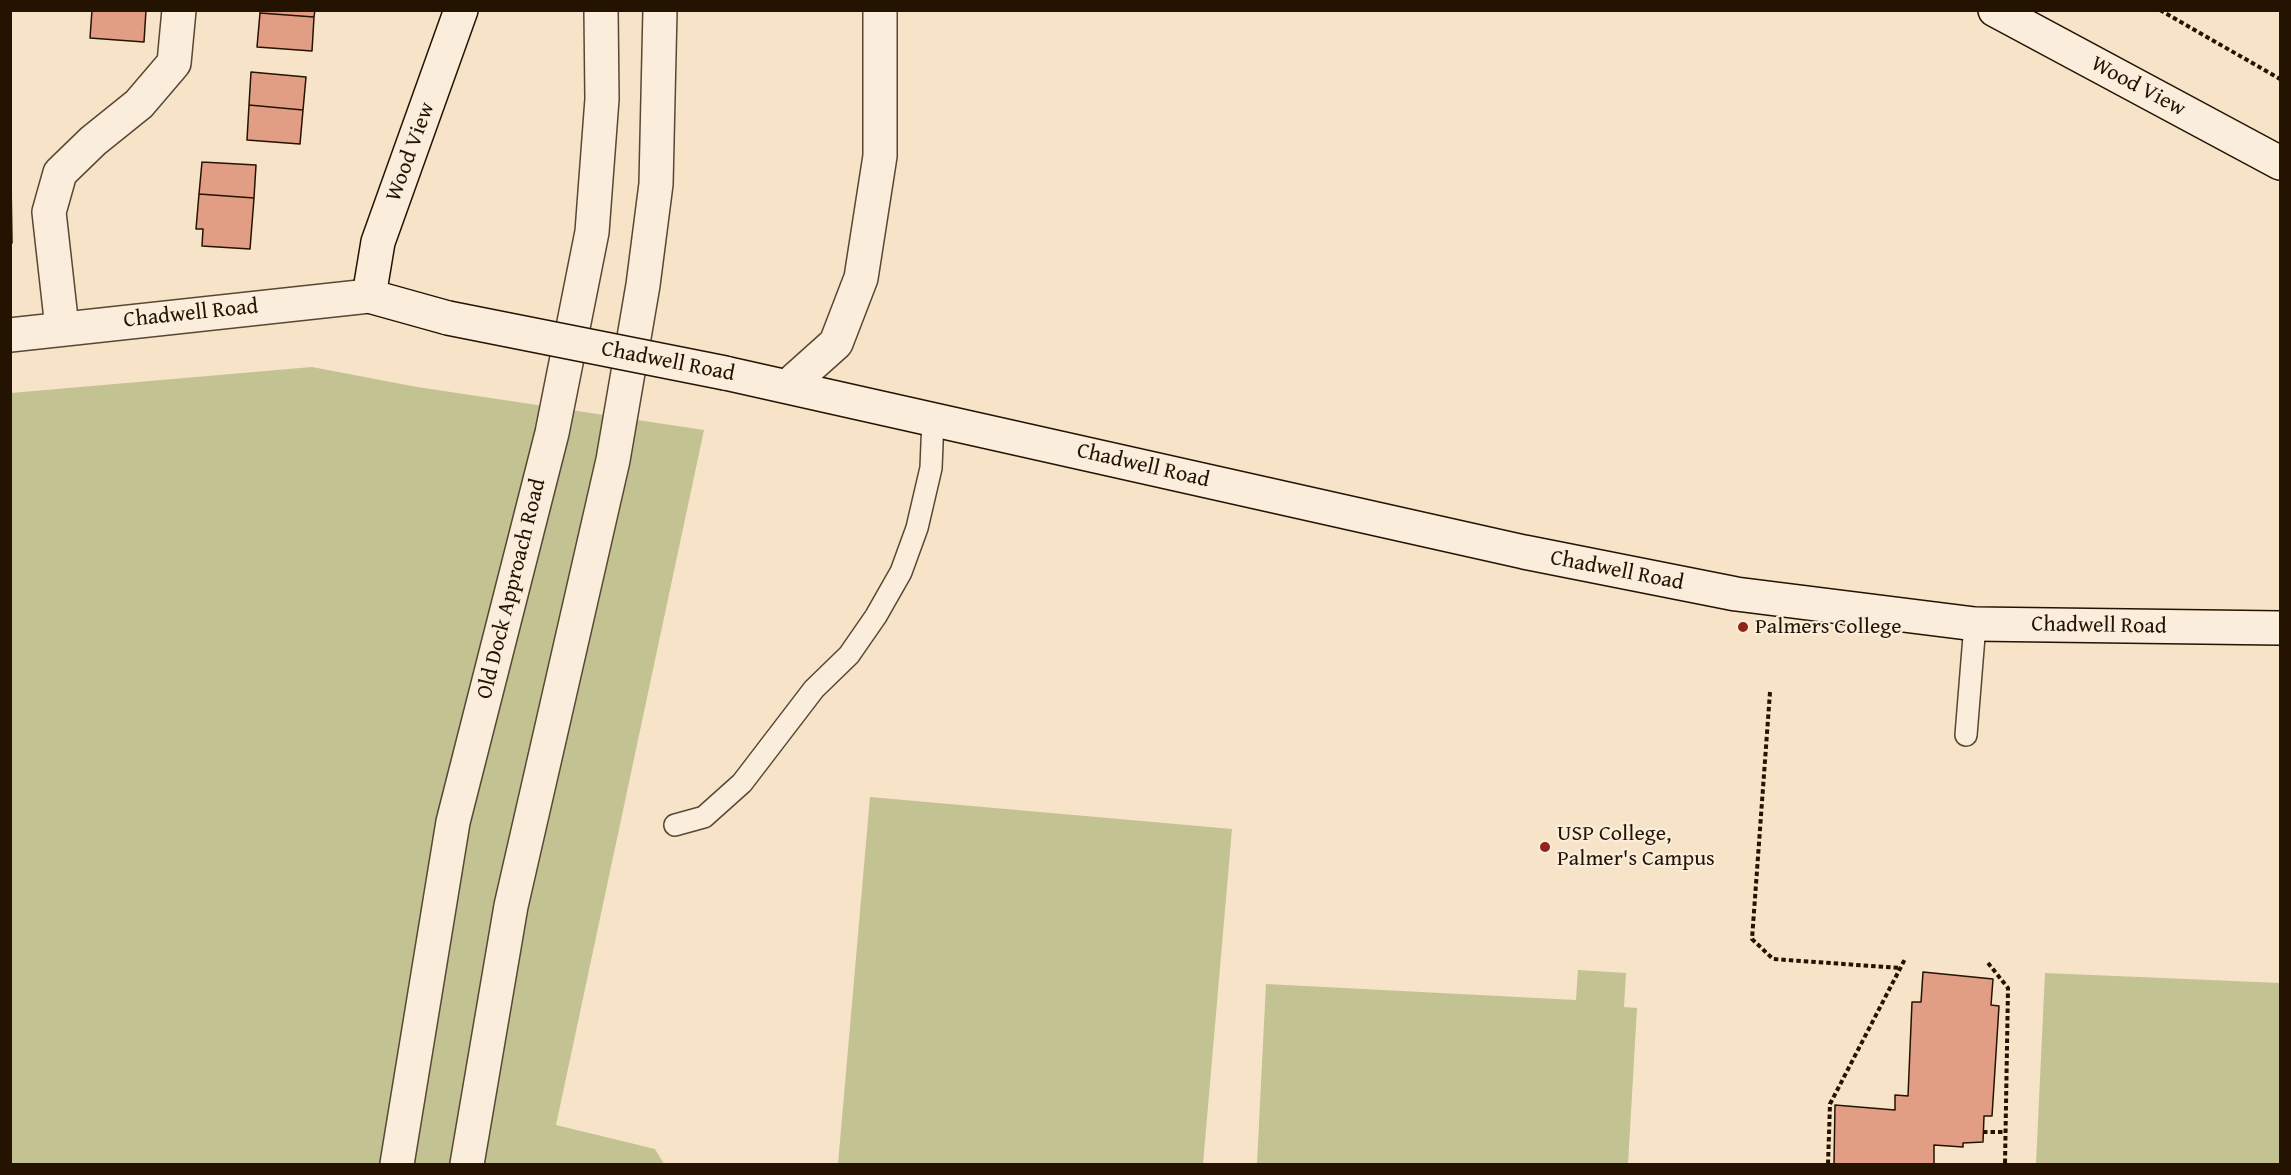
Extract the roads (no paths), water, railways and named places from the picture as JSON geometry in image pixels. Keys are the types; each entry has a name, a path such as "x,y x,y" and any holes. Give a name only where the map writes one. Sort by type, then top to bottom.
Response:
{"street":[{"path":"62,328 49,212 60,173 93,141 139,104 174,63 179,10"},
{"name":"Wood View","path":"369,296 378,242 460,10"},
{"name":"Old Dock Approach Road","path":"397,1164 453,822 552,433 592,232 602,99 602,10"},
{"path":"467,1164 511,906 613,460 641,297 656,184 660,10"},
{"path":"788,386 836,343 861,278 880,156 880,10"},
{"name":"Wood View","path":"1995,10 2280,163"},
{"name":"Chadwell Road","path":"10,335 369,296 448,318 788,386 1524,552 1736,594 1975,624 2280,628"}],"lane":[{"path":"675,825 704,817 742,783 814,689 849,656 876,616 901,572 917,528 931,468 933,419"},
{"path":"1966,735 1975,624"}],"place":[{"name":"Palmers College","path":"1743,627"},
{"name":"USP College, Palmer's Campus","path":"1545,847"}]}
